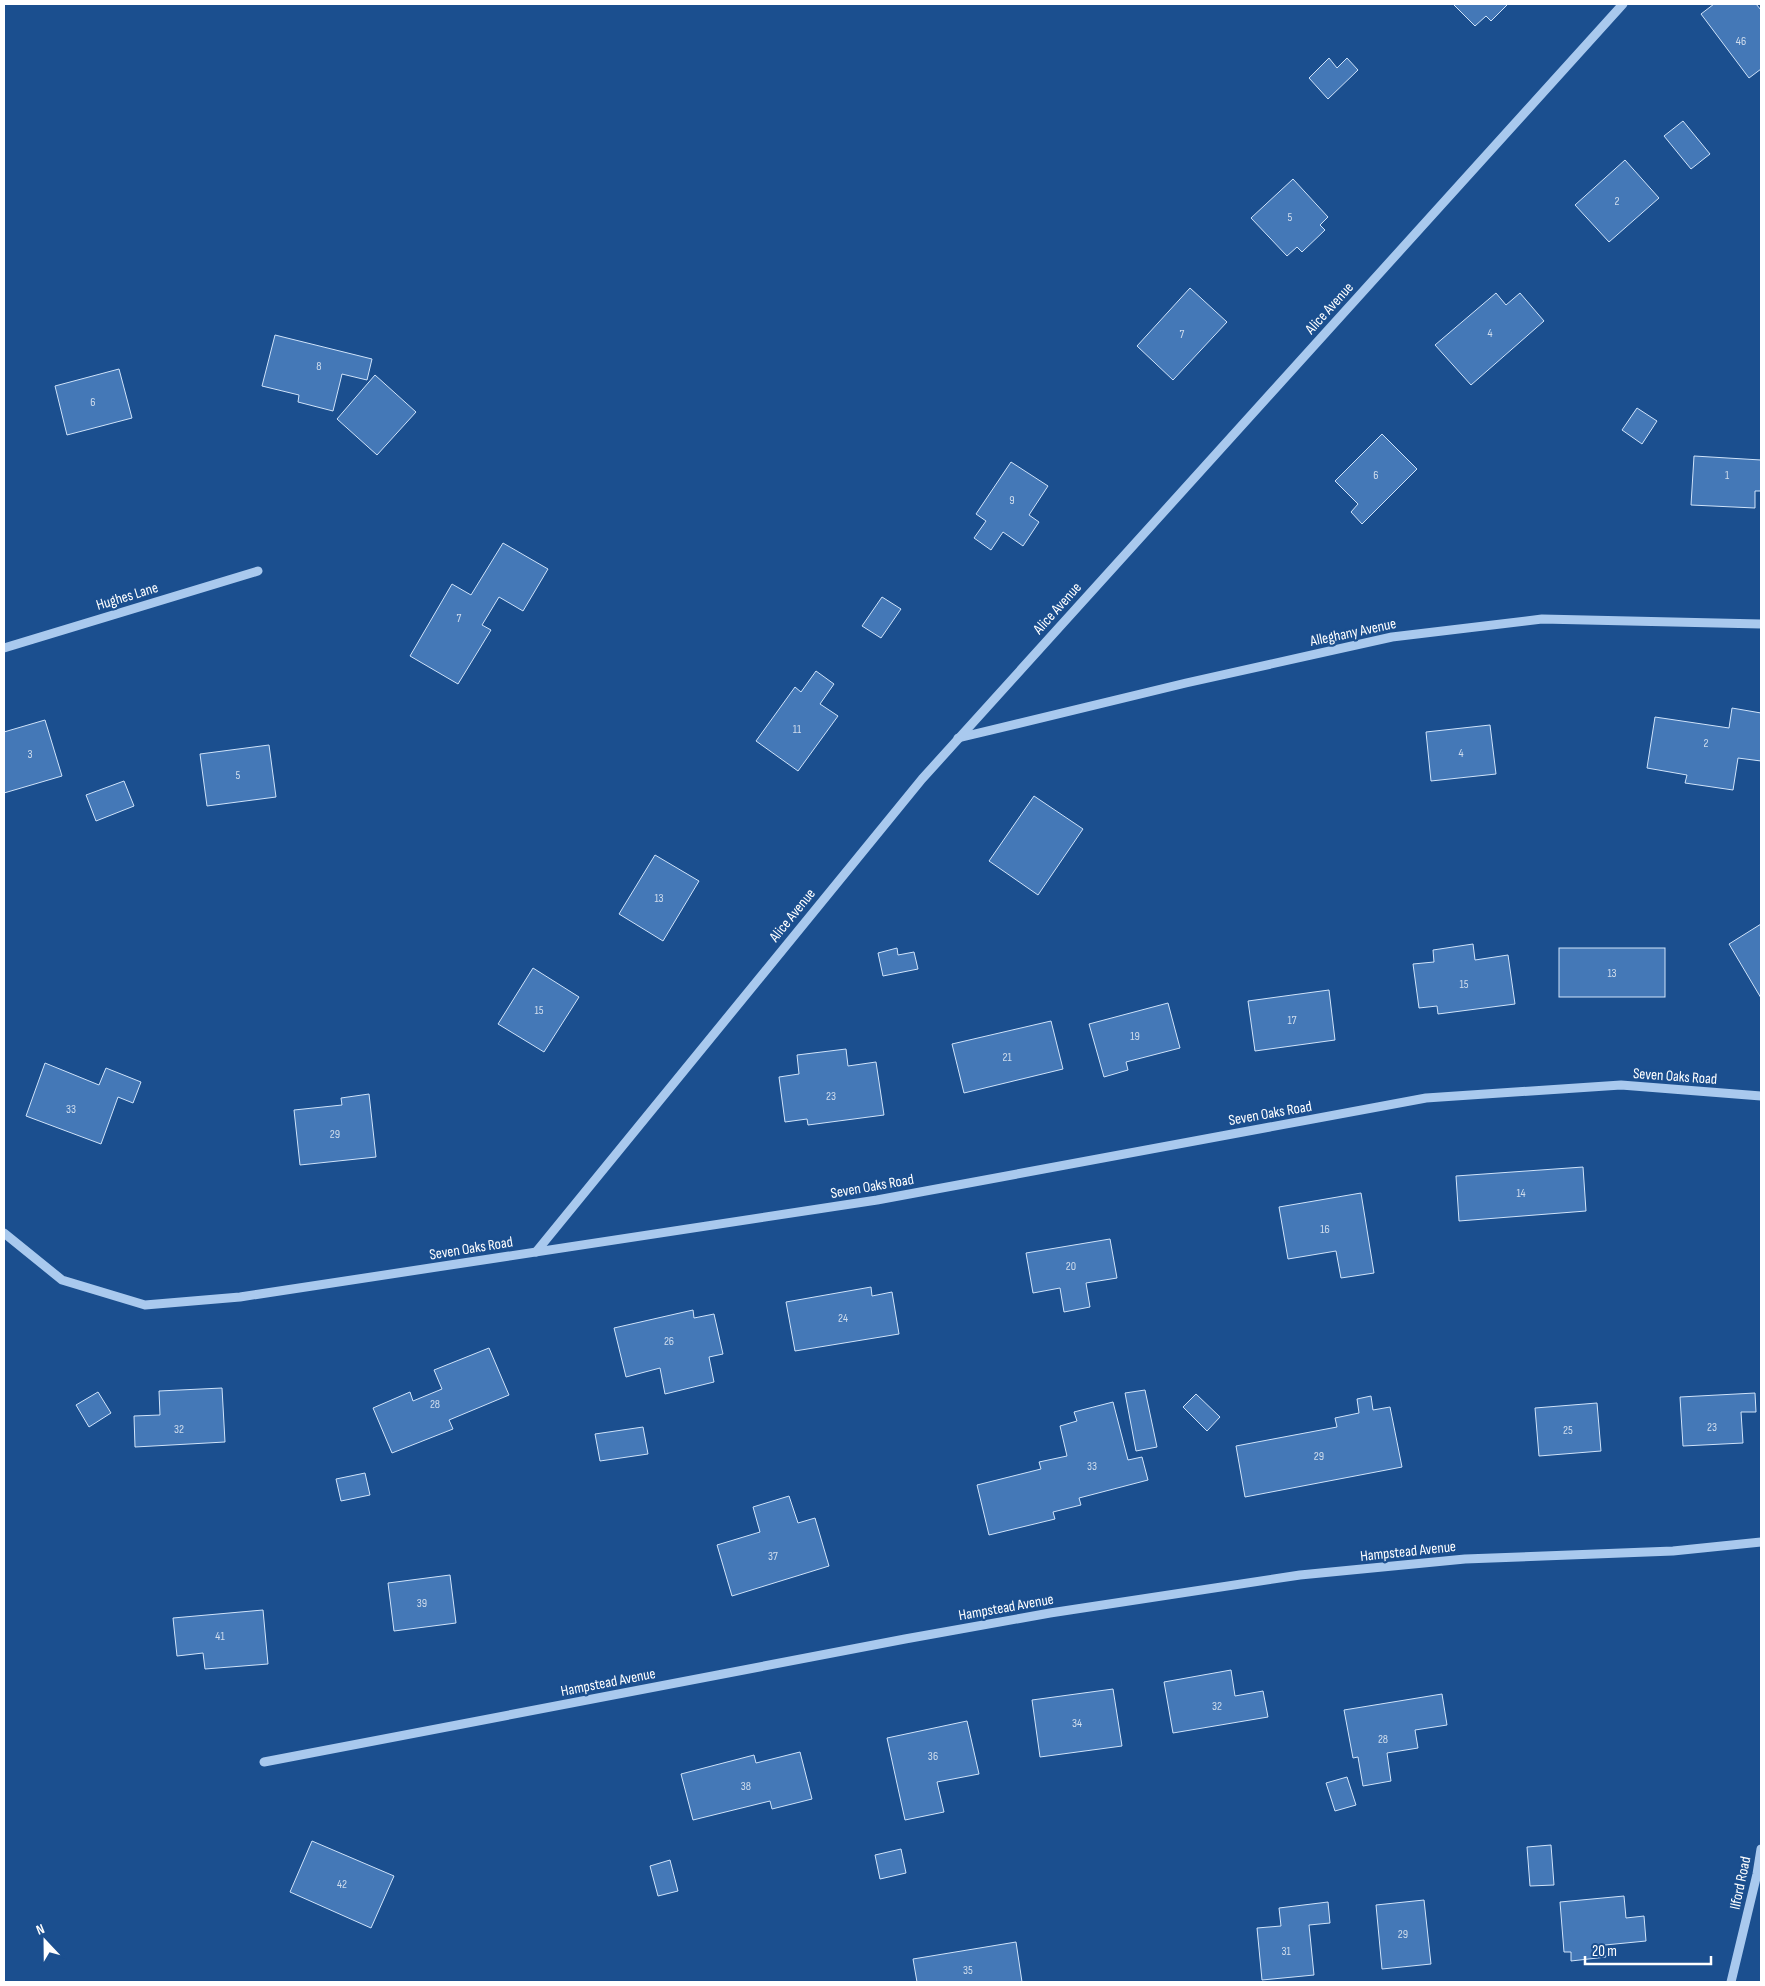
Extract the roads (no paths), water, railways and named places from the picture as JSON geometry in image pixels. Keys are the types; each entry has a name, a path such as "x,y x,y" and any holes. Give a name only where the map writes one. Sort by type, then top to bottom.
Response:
{"street":[{"name":"Alice Avenue","path":"536,1252 922,779 1623,4"},
{"name":"Hughes Lane","path":"4,648 258,571"},
{"name":"Alleghany Avenue","path":"958,738 1186,682 1392,637 1542,619 1761,624"},
{"name":"Seven Oaks Road","path":"4,1234 62,1280 145,1305 240,1297 876,1200 1426,1098 1621,1085 1761,1096"},
{"name":"Hampstead Avenue","path":"264,1762 1050,1613 1300,1575 1465,1560 1673,1551 1761,1542"},
{"name":"Ilford Road","path":"1731,1982 1757,1874 1761,1849"}]}
